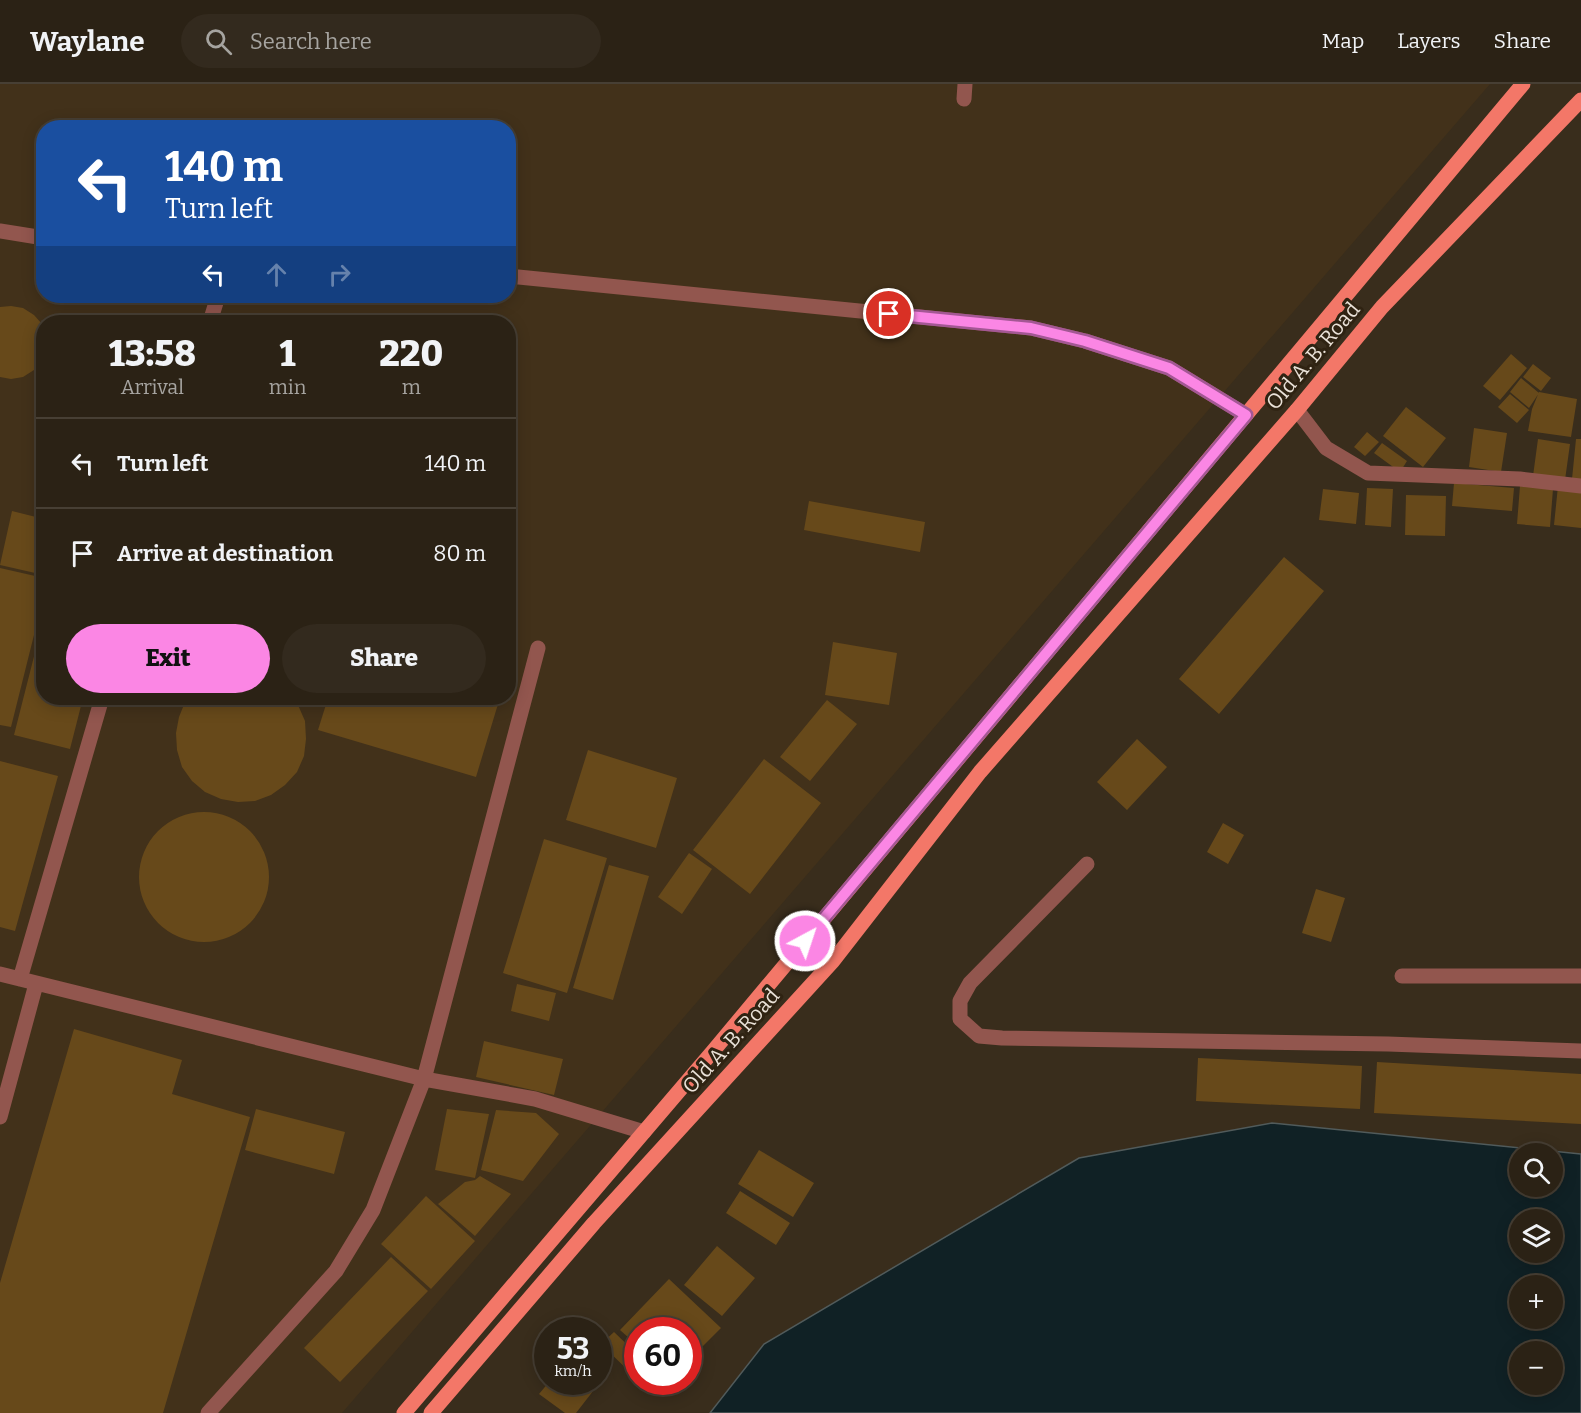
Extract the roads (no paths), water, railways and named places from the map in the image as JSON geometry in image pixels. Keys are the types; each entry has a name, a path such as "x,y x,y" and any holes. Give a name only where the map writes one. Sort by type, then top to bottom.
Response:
{"main road":[{"name":"Old A. B. Road","path":"404,1413 644,1132 1523,84"},
{"name":"Old A. B. Road","path":"431,1413 594,1223 833,961 980,771 1297,410 1382,307 1581,100"}],"street":[{"path":"0,231 36,237"},
{"path":"516,277 1031,328 1085,341 1169,368 1246,415"},
{"path":"1297,410 1326,447 1368,473 1520,479 1581,486"},
{"path":"208,1413 336,1271 373,1210 424,1079 538,648"},
{"path":"20,980 100,705"},
{"path":"1087,864 970,983 960,1001 960,1019 979,1036 1377,1043 1581,1051"},
{"path":"0,974 424,1079 536,1099 644,1132"},
{"path":"1402,976 1581,976"},
{"path":"0,1117 36,984"}]}
